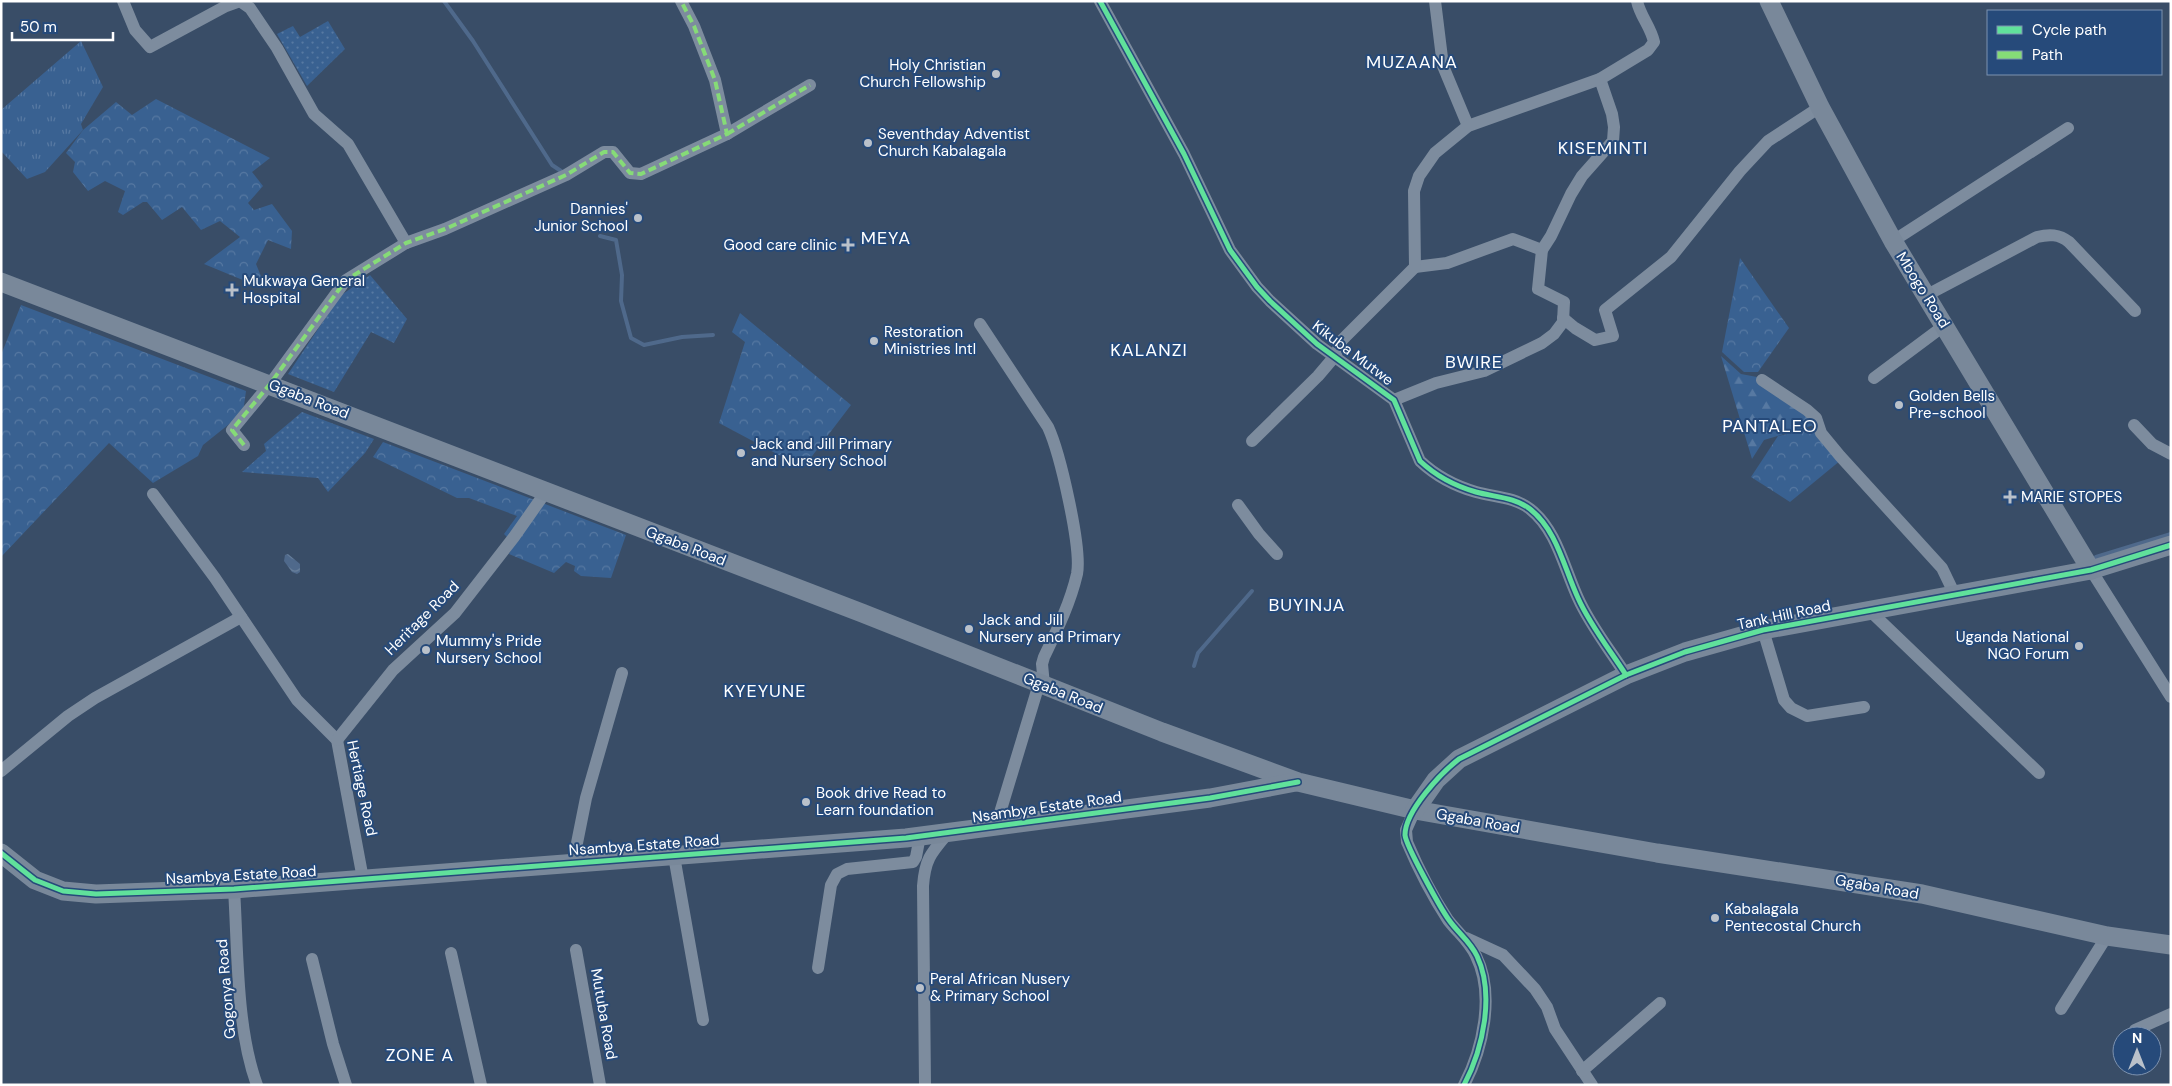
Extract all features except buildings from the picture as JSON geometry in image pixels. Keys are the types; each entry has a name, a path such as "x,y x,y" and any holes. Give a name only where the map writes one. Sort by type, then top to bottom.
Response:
{"street":[{"path":"123,1 134,30 150,47 226,6 240,1 250,8 277,48 314,114 348,144 406,243"},
{"path":"681,1 694,26 715,80 727,134"},
{"name":"Kikuba Mutwe","path":"1100,1 1184,154 1230,250 1257,287 1317,344 1394,400 1420,460 1428,468 1445,480 1475,491 1516,500 1539,516 1553,537 1578,599 1626,675"},
{"path":"1435,1 1443,66 1468,126"},
{"path":"1415,267 1412,202 1419,176 1435,153 1468,126 1600,79 1648,50 1654,42 1652,30 1639,9 1638,1"},
{"name":"Mbogo Road","path":"1768,1 1820,107 1893,241 2092,570"},
{"path":"1394,400 1436,383 1484,372 1554,334 1563,322 1564,302 1538,289 1542,250 1582,176 1613,141 1614,127 1612,114 1600,79"},
{"path":"244,445 232,430 270,384 346,280 406,243 445,229 566,174 604,152 612,152 630,174 641,174 727,134 810,85"},
{"path":"1563,318 1575,328 1596,340 1613,336 1605,310 1672,257 1757,151 1768,141 1820,107"},
{"path":"1893,241 2068,128"},
{"path":"1927,295 2037,237 2051,235 2062,237 2068,242 2135,310"},
{"path":"1252,441 1318,376 1335,356 1342,340 1415,267 1447,263 1513,239 1542,250"},
{"name":"Ggaba Road","path":"1,282 270,384 545,493 862,613 1162,732 1298,782 1415,810 1657,853 1922,894 2107,936 2171,945"},
{"path":"980,324 1056,443 1078,554 1077,573 1064,614 1042,664 1041,684 996,826"},
{"path":"1874,378 1945,325"},
{"path":"1762,380 1816,418 1821,433 1840,456 1942,568 1955,595"},
{"path":"2134,425 2152,444 2171,454"},
{"name":"Heritage Road","path":"337,740 393,670 454,612 514,537 545,493"},
{"name":"Hertiage Road","path":"153,494 241,616 297,700 337,740 363,879"},
{"path":"1238,505 1259,534 1277,554"},
{"name":"Tank Hill Road","path":"1415,810 1436,780 1459,759 1626,675 1685,652 1763,630 2092,570 2171,545"},
{"path":"2092,570 2171,697"},
{"path":"1869,610 2039,774"},
{"path":"1,771 68,716 95,698 241,616"},
{"path":"1763,630 1784,700 1791,708 1807,716 1864,707"},
{"path":"573,863 586,798 622,673"},
{"name":"Nsambya Estate Road","path":"1,853 34,880 63,891 96,894 234,889 920,836 1210,798 1298,782"},
{"path":"1415,810 1406,830 1407,842 1449,920 1466,938 1481,967 1484,997 1481,1039 1472,1069 1464,1085"},
{"path":"925,1085 923,886 925,866 932,852 948,833"},
{"path":"818,968 831,885 837,874 847,869 913,862 916,857 920,836"},
{"path":"674,856 703,1020"},
{"name":"Gogonya Road","path":"234,889 244,1026 250,1065 257,1085"},
{"path":"2061,1008 2107,936"},
{"path":"1466,938 1503,955 1535,989 1547,1006 1555,1029 1592,1085"},
{"name":"Mutuba Road","path":"576,950 600,1085"},
{"path":"451,953 481,1085"},
{"path":"312,959 333,1044 346,1085"},
{"path":"1582,1071 1660,1003"},
{"path":"2144,1026 2171,1014"}],"green space":[{"path":"328,21 345,49 307,86 277,34 293,26 300,37"},
{"path":"81,41 103,87 81,124 83,130 45,172 27,179 1,151 1,110"},
{"path":"156,99 270,158 252,172 263,186 248,203 254,210 272,204 292,231 291,249 268,240 256,264 263,281 257,286 204,264 240,237 220,221 201,230 182,207 162,220 147,202 143,202 123,215 118,212 125,191 105,181 88,191 73,172 75,162 66,153 83,130 116,102 132,115"},
{"path":"1740,258 1789,328 1758,372 1744,372 1722,352"},
{"path":"370,275 407,319 394,343 371,332 334,392 288,374 340,296"},
{"path":"21,305 246,391 243,413 203,445 198,456 153,483 109,443 1,557 1,355"},
{"path":"740,313 851,405 803,468 719,423 745,342 732,332"},
{"path":"1721,356 1741,374 1757,377 1814,418 1814,425 1764,440 1752,459"},
{"path":"302,412 374,439 365,453 328,492 318,478 242,472 266,451 264,444"},
{"path":"1815,428 1841,460 1790,502 1751,477 1778,436"},
{"path":"383,442 626,535 611,578 581,576 574,571 575,566 566,562 554,573 509,554 514,544 504,534 517,516 469,498 457,498 373,457"}],"water":[{"path":"288,554 300,564 300,572 297,574 292,572 284,561 285,555"}],"waterway":[{"path":"444,1 473,41 552,165 564,173"},
{"path":"600,236 616,240 622,275 621,301 631,338 644,345 682,337 713,335"},
{"path":"2096,557 2171,534"},
{"path":"1194,666 1198,653 1252,591"}],"marked path":[{"path":"244,445 232,430 270,384 346,280 406,243 445,229 566,175 604,152 613,152 630,173 641,174 727,134 715,80 694,26 681,1"},
{"path":"727,134 810,85"}],"cycle path":[{"path":"1100,1 1184,154 1230,250 1257,287 1317,344 1394,400 1420,461 1426,466 1439,476 1461,487 1518,502 1530,509 1539,518 1553,538 1583,608 1594,628 1626,675"},
{"path":"1464,1085 1477,1055 1484,1021 1486,1004 1482,971 1474,951 1449,920 1439,904 1417,864 1405,835 1407,825 1417,804 1443,773 1459,759 1626,675 1685,652 1763,630 2091,570 2171,545"},
{"path":"1,853 35,880 63,891 96,894 234,889 906,838 1210,798 1298,782"}],"place":[{"name":"Holy Christian Church Fellowship","path":"996,74"},
{"name":"Seventhday Adventist Church Kabalagala","path":"868,143"},
{"name":"Dannies' Junior School","path":"638,218"},
{"name":"Good care clinic","path":"848,245"},
{"name":"Mukwaya General Hospital","path":"232,290"},
{"name":"Restoration Ministries Intl","path":"874,341"},
{"name":"Golden Bells Pre-school","path":"1899,405"},
{"name":"Jack and Jill Primary and Nursery School","path":"741,453"},
{"name":"MARIE STOPES","path":"2010,497"},
{"name":"Jack and Jill Nursery and Primary","path":"969,629"},
{"name":"Uganda National NGO Forum","path":"2079,646"},
{"name":"Mummy's Pride Nursery School","path":"426,650"},
{"name":"Book drive Read to Learn foundation","path":"806,802"},
{"name":"Kabalagala Pentecostal Church","path":"1715,918"},
{"name":"Peral African Nusery & Primary School","path":"920,988"}],"district":[{"name":"MUZAANA","path":"1412,62"},
{"name":"KISEMINTI","path":"1603,148"},
{"name":"MEYA","path":"886,238"},
{"name":"KALANZI","path":"1149,350"},
{"name":"BWIRE","path":"1474,362"},
{"name":"PANTALEO","path":"1770,426"},
{"name":"BUYINJA","path":"1307,605"},
{"name":"KYEYUNE","path":"765,691"},
{"name":"ZONE A","path":"420,1055"}]}
